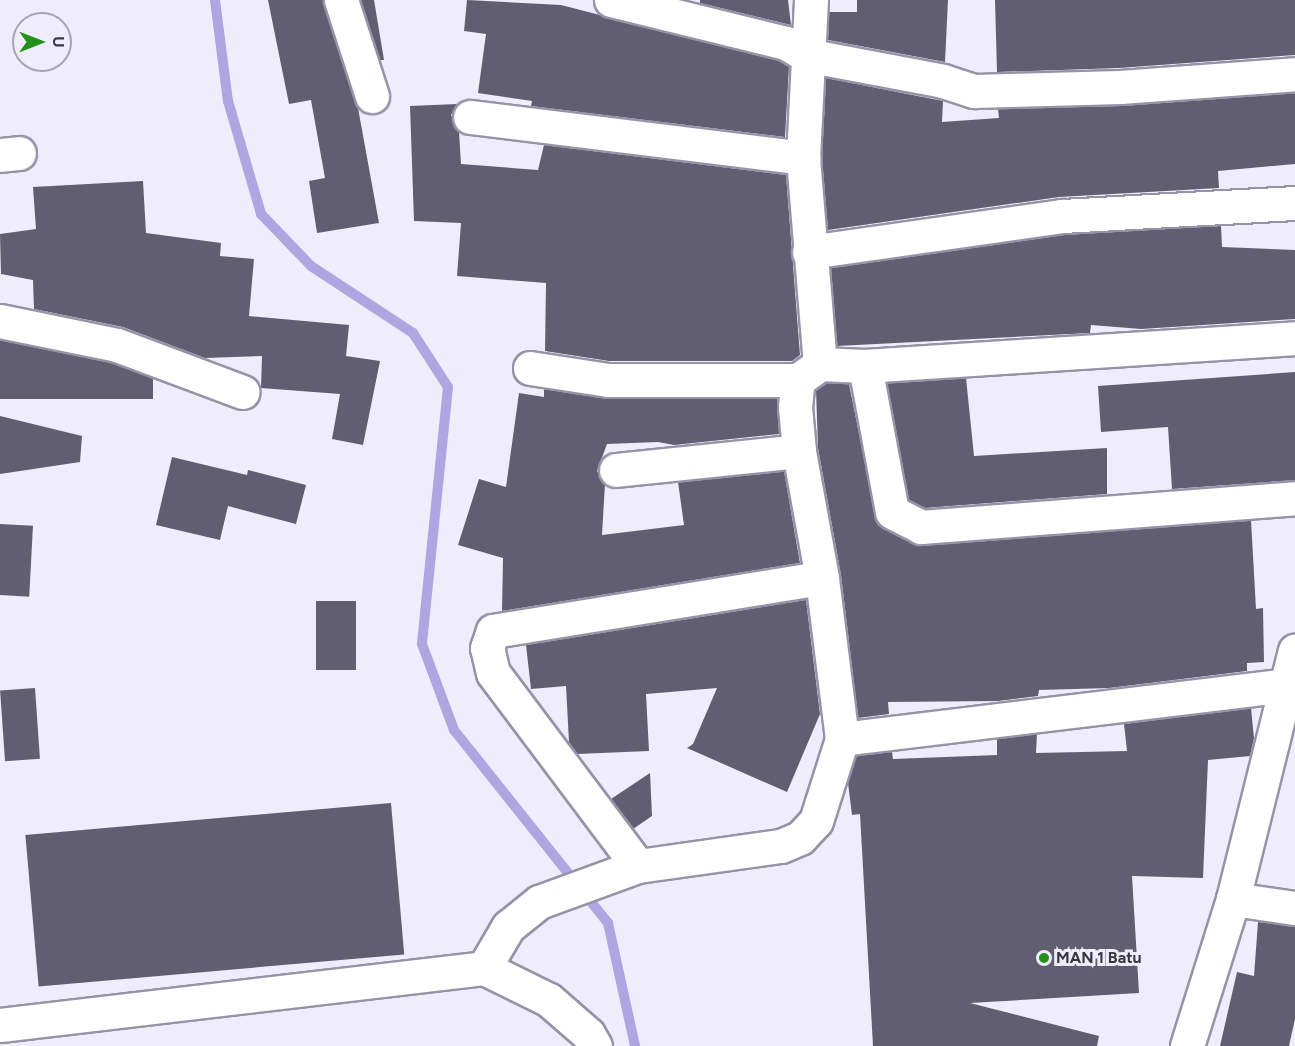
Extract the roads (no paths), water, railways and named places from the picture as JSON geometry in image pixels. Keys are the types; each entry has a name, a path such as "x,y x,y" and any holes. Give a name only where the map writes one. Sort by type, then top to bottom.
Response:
{"street":[{"path":"341,0 372,96"},
{"path":"611,0 786,43 806,55 943,81 974,91 1005,93 1295,74"},
{"path":"484,968 508,927 539,902 638,866 781,846 800,838 816,821 842,739 822,578 799,451 795,407 809,372 809,252 803,158 806,55 811,0"},
{"path":"470,117 803,158"},
{"path":"809,252 1062,216 1295,203"},
{"path":"0,321 117,345 243,392"},
{"path":"530,368 608,380 809,372 866,366 1295,338"},
{"path":"866,366 892,512 921,527 1295,498"},
{"path":"616,470 799,451"},
{"path":"638,866 493,673 487,648 493,631 822,578"},
{"path":"1187,1046 1233,899 1291,685 1295,651"},
{"path":"842,739 1291,685"},
{"path":"1233,899 1295,908"},
{"path":"0,1024 484,968 549,1000 588,1034 595,1046"}],"waterway":[{"path":"215,0 228,101 261,214 311,266 413,333 448,387 422,644 454,730 608,923 635,1046"}],"place":[{"name":"MAN 1 Batu","path":"1044,958"}]}
